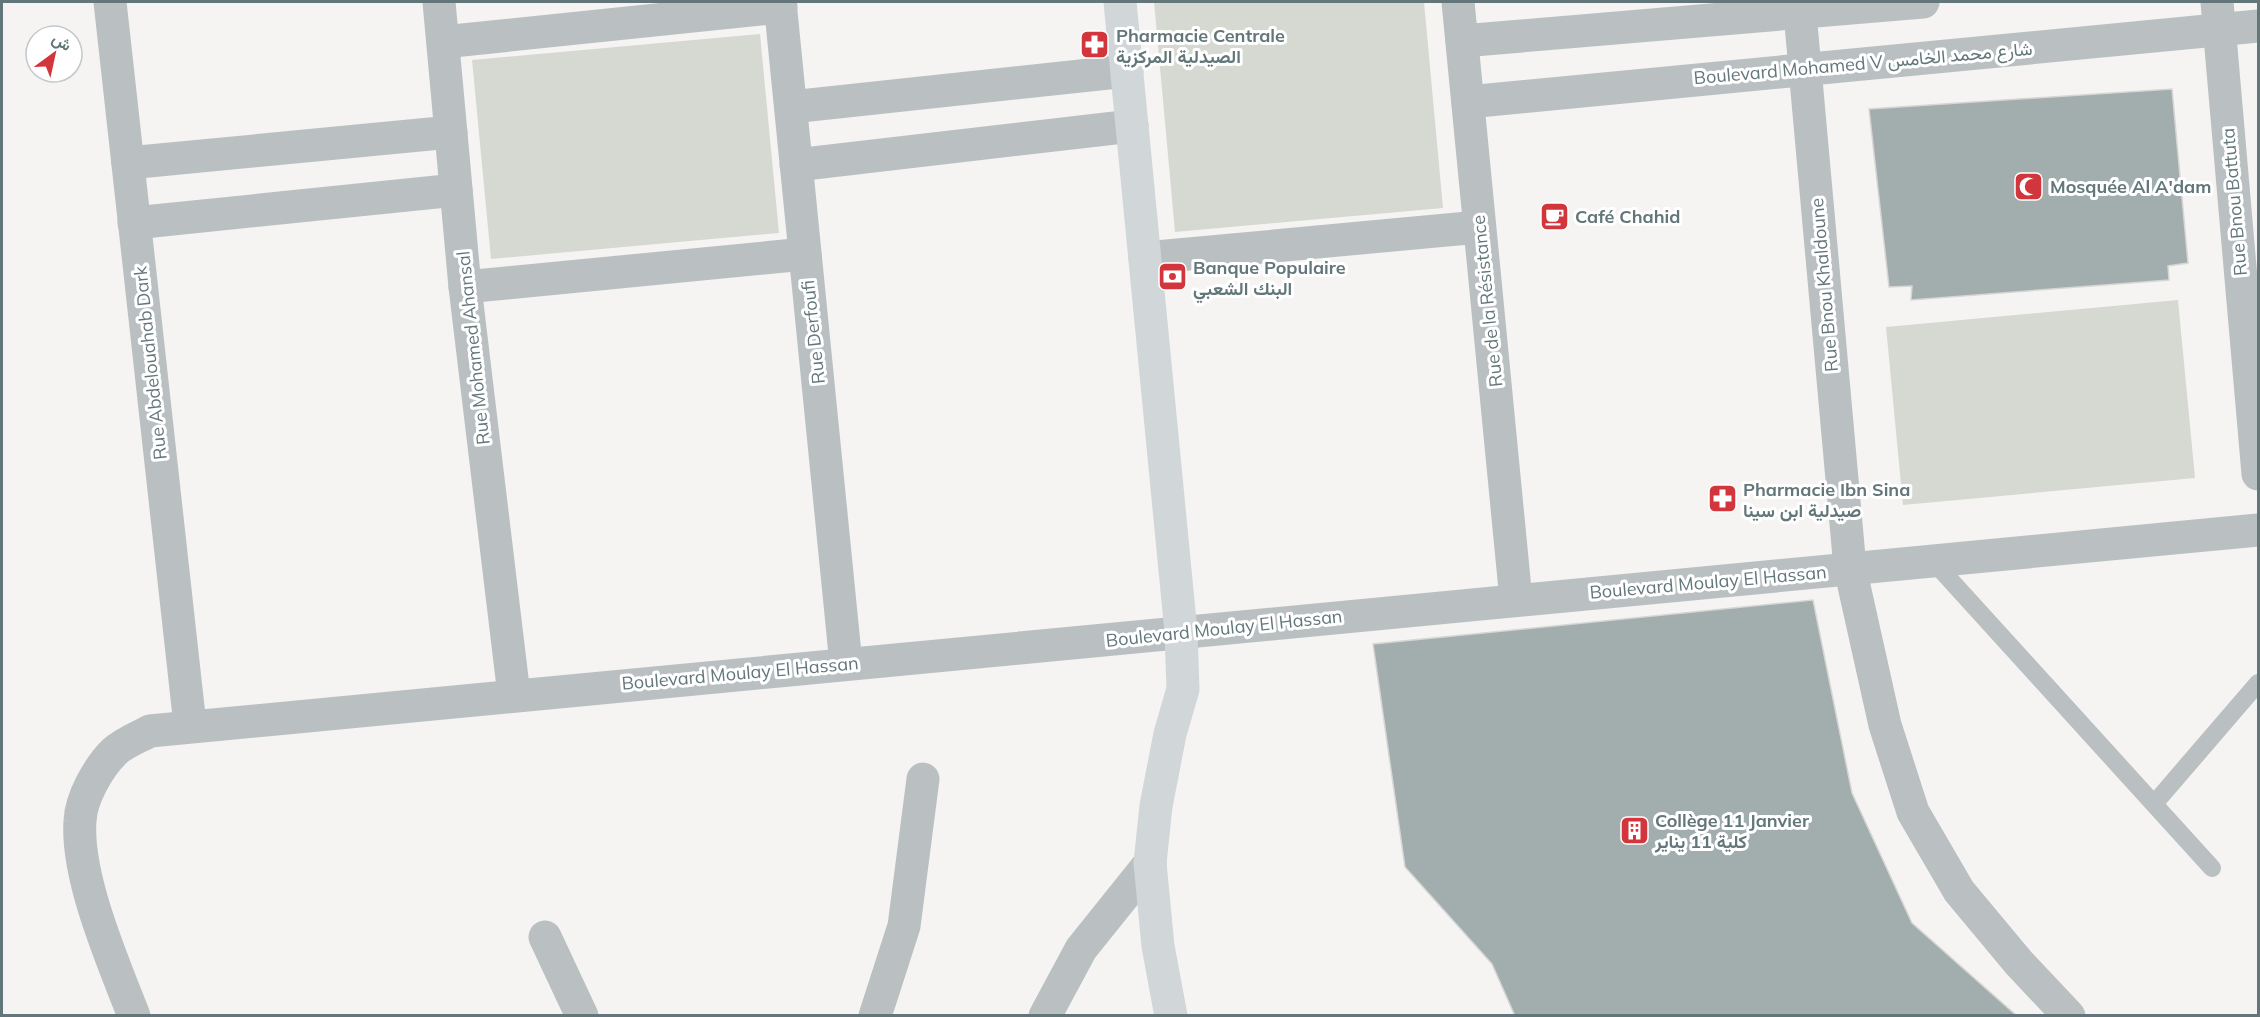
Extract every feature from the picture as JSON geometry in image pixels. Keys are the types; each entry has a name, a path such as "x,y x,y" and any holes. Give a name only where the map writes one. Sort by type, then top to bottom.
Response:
{"main road":[{"path":"1120,2 1181,632 1184,689 1170,734 1156,806 1150,863 1158,946 1171,1016"}],"street":[{"name":"Rue Abdelouahab Dark","path":"110,2 190,725"},
{"name":"Rue Mohamed Ahansal","path":"439,2 465,287 514,695"},
{"name":"Rue de la Résistance","path":"1458,2 1516,600"},
{"path":"1461,41 1799,7 1923,2"},
{"path":"443,42 780,4"},
{"name":"Rue Derfoufi","path":"780,4 846,663"},
{"name":"Rue Bnou Khaldoune","path":"1799,7 1850,568 1885,725 1913,812 1959,891 2019,963 2069,1016"},
{"name":"Boulevard Mohamed V شارع محمد الخامس","path":"1467,102 1805,69 2218,16 2259,26"},
{"name":"Rue Bnou Battuta","path":"2218,16 2259,474"},
{"path":"791,107 1127,71"},
{"path":"796,165 1132,126"},
{"path":"128,163 451,132"},
{"path":"134,223 456,190"},
{"path":"1145,258 1479,227"},
{"path":"465,287 805,254"},
{"name":"Boulevard Moulay El Hassan","path":"134,1016 107,947 80,852 80,819 92,783 114,751 150,731 190,725 2259,530"},
{"path":"874,1016 904,926 923,779"},
{"path":"1045,1016 1081,949 1150,863"},
{"path":"545,937 582,1016"}],"lane":[{"path":"1933,561 2212,868"},
{"path":"2154,804 2259,683"}],"shaded area":[{"path":"1154,2 1424,2 1443,208 1175,232"},
{"path":"760,34 779,233 491,259 472,60"},
{"path":"2178,300 2195,478 1903,505 1886,327"}],"building":[{"name":"Mosquée Al A'dam","path":"2172,89 2188,263 2168,266 2169,280 1911,300 1912,286 1889,287 1869,109"},
{"name":"Collège 11 Janvier كلية 11 يناير","path":"1813,600 1852,793 1912,923 2017,1016 1515,1016 1492,964 1405,867 1373,644"}],"place":[{"name":"Pharmacie Centrale الصيدلية المركزية","path":"1095,45"},
{"name":"Mosquée Al A'dam","path":"2029,186"},
{"name":"Café Chahid","path":"1554,216"},
{"name":"Banque Populaire البنك الشعبي","path":"1172,277"},
{"name":"Pharmacie Ibn Sina صيدلية ابن سينا","path":"1722,499"},
{"name":"Collège 11 Janvier كلية 11 يناير","path":"1634,830"}]}
